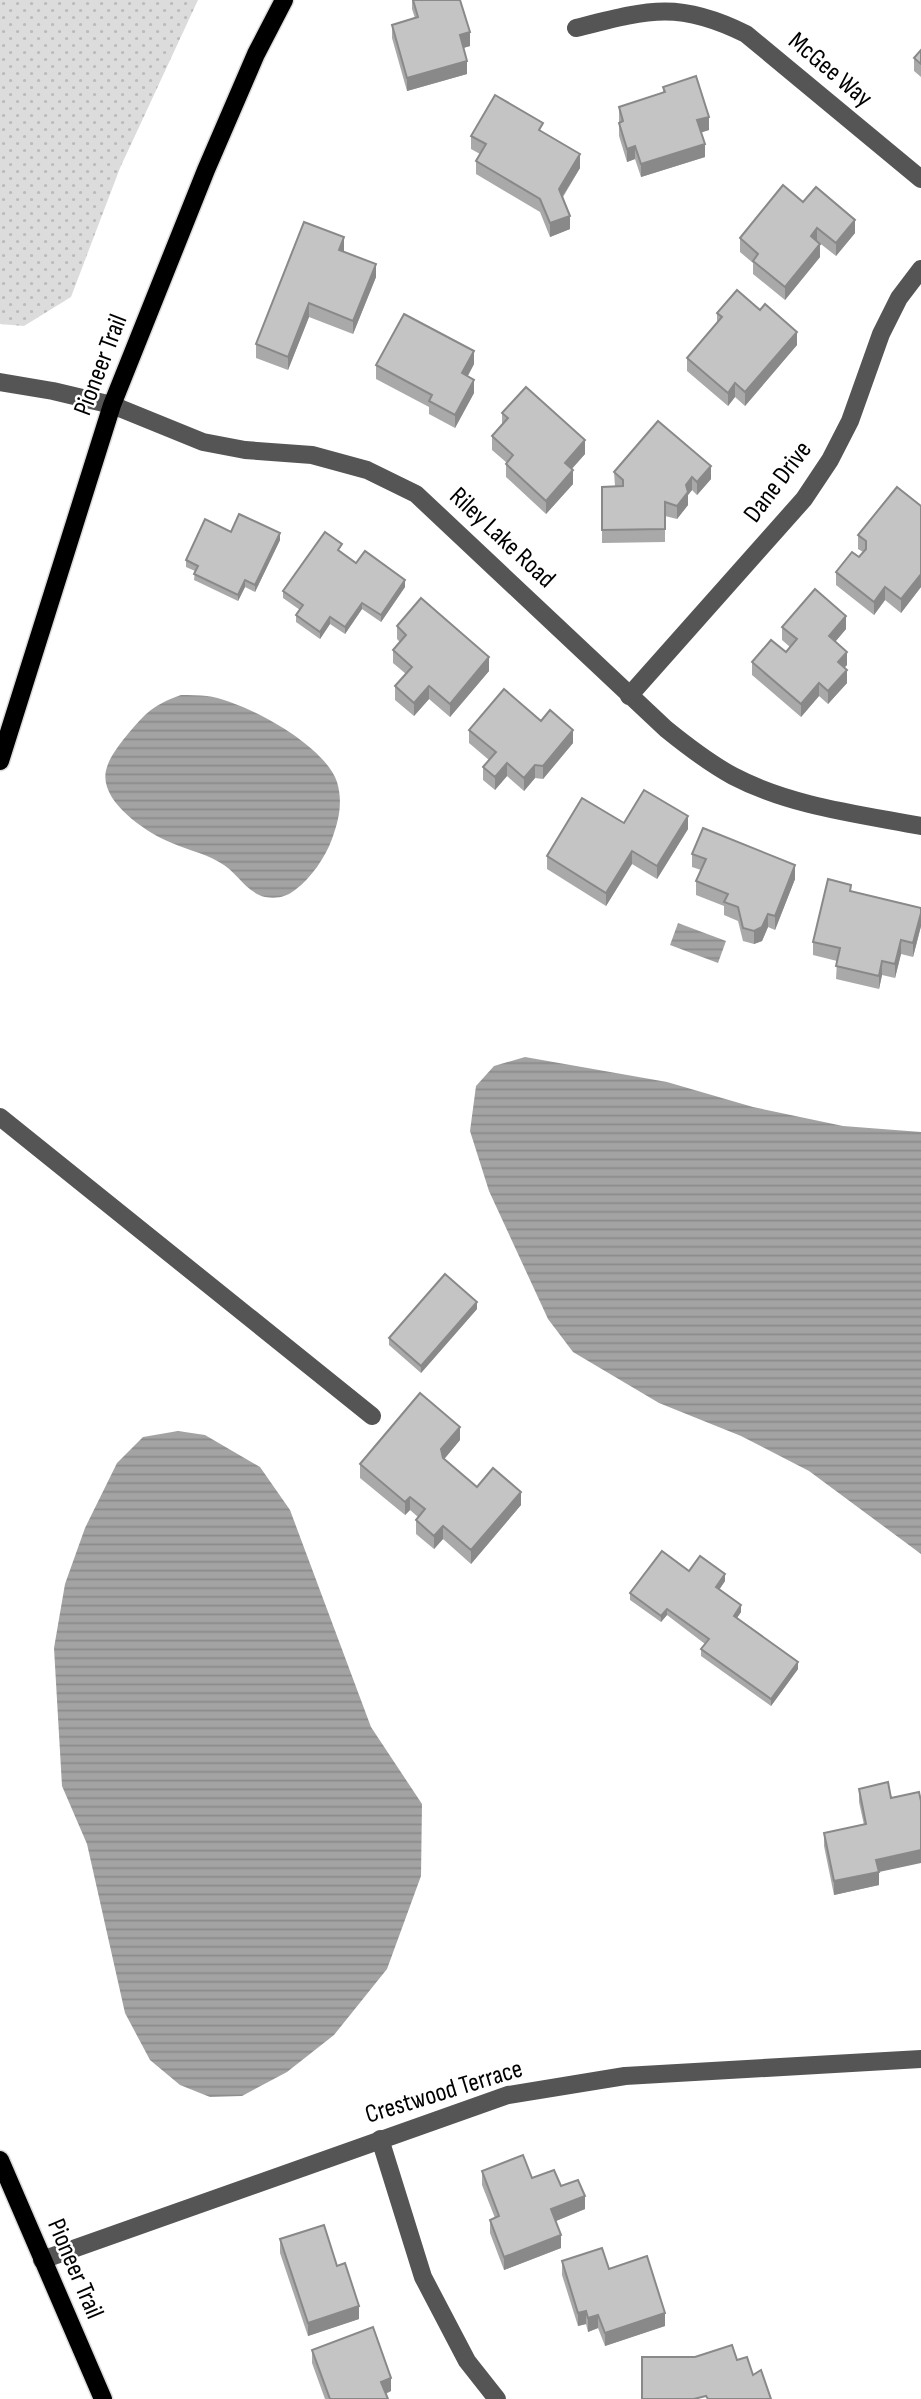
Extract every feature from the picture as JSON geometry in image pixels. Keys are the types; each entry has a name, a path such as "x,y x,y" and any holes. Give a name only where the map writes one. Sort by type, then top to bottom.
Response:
{"main road":[{"name":"Pioneer Trail","path":"0,761 112,405 206,170 256,54 284,0"},
{"name":"Pioneer Trail","path":"0,2160 103,2399"}],"street":[{"name":"McGee Way","path":"576,28 653,9 689,10 720,19 746,34 921,179"},
{"name":"Dane Drive","path":"629,696 804,499 831,460 850,421 881,334 899,298 921,269"},
{"name":"Riley Lake Road","path":"0,382 112,405 203,442 245,450 312,455 368,470 416,494 582,648 629,696 699,755 733,776 772,793 921,827"},
{"path":"0,1117 372,1416"},
{"name":"Crestwood Terrace","path":"42,2260 508,2095 625,2076 921,2059"},
{"path":"380,2139 423,2277 467,2361 497,2399"}],"shaded area":[{"path":"0,0 198,0 120,168 71,297 24,326 0,324"},
{"path":"181,695 223,700 241,706 281,727 317,754 337,782 339,811 326,853 307,880 288,894 273,898 258,894 219,862 155,835 123,811 108,790 105,779 107,767 123,740 148,712"},
{"path":"678,923 726,941 718,963 670,945"},
{"path":"525,1057 667,1082 753,1107 843,1126 921,1132 921,1554 809,1471 741,1436 659,1403 573,1352 548,1319 489,1191 470,1131 476,1086 494,1066"},
{"path":"178,1431 205,1435 260,1467 290,1510 371,1727 422,1804 421,1876 387,1969 334,2035 287,2072 242,2096 210,2097 180,2085 150,2060 125,2013 87,1844 62,1786 54,1648 65,1584 85,1528 117,1463 143,1437"}],"building":[{"path":"413,0 460,0 470,32 460,35 467,61 407,78 392,25 418,17"},
{"path":"921,50 921,64 914,58"},
{"path":"696,76 709,117 697,120 705,144 641,164 635,146 627,149 619,123 623,121 619,107 665,92 663,87"},
{"path":"495,95 543,123 539,130 580,154 559,189 570,216 550,223 540,199 476,161 486,144 471,136"},
{"path":"783,185 803,202 816,187 855,220 836,243 817,228 811,236 820,244 785,287 753,261 758,254 740,238"},
{"path":"304,222 344,237 339,250 376,264 353,321 309,303 288,357 256,344"},
{"path":"737,290 760,310 765,304 797,332 745,392 735,383 728,393 687,358 722,317 717,313"},
{"path":"404,314 474,351 462,373 474,380 455,415 429,401 432,395 376,365"},
{"path":"526,387 585,440 565,463 573,470 546,501 506,464 513,455 492,436 508,418 502,413"},
{"path":"658,421 711,466 697,482 692,477 686,485 688,492 677,506 665,502 665,529 602,530 602,487 623,486 623,480 614,472"},
{"path":"897,487 921,506 921,574 901,599 885,587 874,602 836,572 852,552 859,557 866,549 866,541 858,535"},
{"path":"239,514 280,533 255,585 245,580 238,595 194,574 198,566 186,560 205,519 231,532"},
{"path":"325,532 342,544 338,550 356,563 365,551 405,580 381,615 362,603 345,627 330,617 320,632 296,615 303,605 283,591"},
{"path":"815,589 846,616 829,636 847,652 838,662 847,670 828,691 819,683 801,704 752,662 771,640 786,652 797,639 782,627"},
{"path":"421,598 489,657 450,704 429,686 414,703 395,686 412,667 393,650 406,635 397,626"},
{"path":"504,689 541,721 550,710 573,730 543,766 535,765 524,778 507,763 495,777 483,767 496,752 469,730"},
{"path":"644,790 688,816 657,866 632,851 606,893 547,856 582,798 624,823"},
{"path":"703,828 795,865 775,916 768,914 762,927 754,931 743,928 738,907 724,902 728,894 696,881 706,859 692,854"},
{"path":"828,879 851,885 850,891 921,908 913,943 901,940 895,964 882,961 879,976 836,966 840,948 813,942"},
{"path":"445,1274 477,1302 421,1366 389,1338"},
{"path":"420,1393 460,1427 441,1449 443,1458 477,1487 493,1468 521,1492 471,1550 443,1526 434,1536 416,1520 425,1509 410,1497 405,1502 360,1464"},
{"path":"662,1551 689,1571 700,1556 725,1574 716,1587 741,1605 734,1616 798,1662 771,1699 701,1649 709,1639 667,1609 661,1616 630,1593"},
{"path":"888,1782 891,1798 919,1792 921,1850 876,1860 879,1872 834,1881 824,1833 866,1824 859,1789"},
{"path":"523,2155 532,2178 554,2170 561,2186 578,2180 585,2196 551,2209 561,2235 504,2257 490,2220 499,2216 482,2171"},
{"path":"324,2225 337,2266 345,2263 359,2306 308,2323 280,2239"},
{"path":"602,2248 609,2269 647,2256 665,2313 605,2333 598,2315 588,2318 586,2311 578,2313 562,2261"},
{"path":"373,2327 391,2378 381,2382 388,2399 330,2399 312,2350"},
{"path":"732,2345 737,2360 747,2357 753,2375 761,2370 771,2399 708,2399 706,2396 694,2399 642,2399 642,2357 695,2357"}]}
